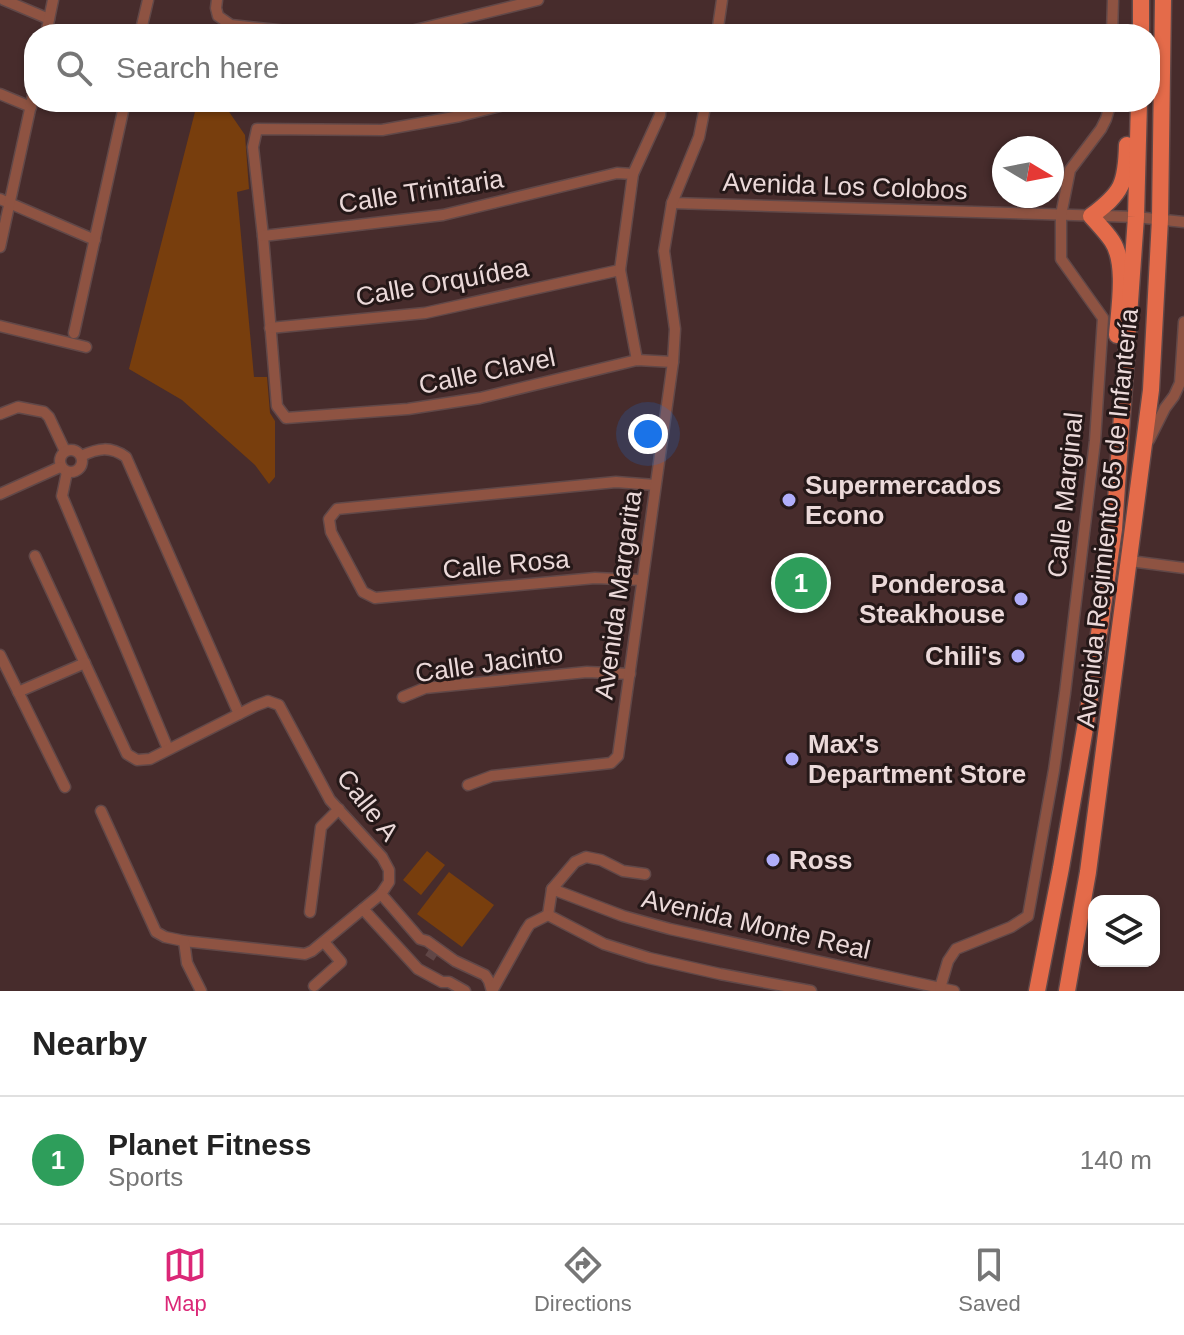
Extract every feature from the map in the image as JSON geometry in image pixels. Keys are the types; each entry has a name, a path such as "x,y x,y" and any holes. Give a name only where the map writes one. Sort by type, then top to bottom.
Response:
{"main road":[{"path":"1130,24 1131,0"},
{"path":"1141,0 1141,24"},
{"name":"Avenida Regimiento 65 de Infantería","path":"1067,991 1088,872 1151,390 1160,219 1163,0"},
{"path":"1125,385 1115,373 1121,270 1113,242 1091,216 1120,191 1127,166 1128,112"},
{"name":"Avenida Regimiento 65 de Infantería","path":"1037,991 1085,727 1114,529 1136,217 1139,112"},
{"path":"1074,991 1080,962 1078,930"}],"street":[{"path":"4,0 49,19"},
{"path":"48,24 53,0"},
{"path":"142,24 148,0"},
{"path":"217,0 218,16 230,24"},
{"path":"440,24 538,0"},
{"path":"718,24 722,0"},
{"path":"1112,24 1113,0"},
{"path":"0,94 24,104"},
{"path":"0,247 4,201 30,112"},
{"path":"74,333 123,112"},
{"path":"270,328 253,147 257,129 382,130 476,112"},
{"path":"637,360 620,270 633,174 660,112"},
{"name":"Avenida Margarita","path":"468,785 492,776 611,763 618,756 673,362 675,329 664,251 672,203 699,137 704,112"},
{"name":"Calle Marginal","path":"940,988 948,961 956,949 1011,927 1028,916 1065,693 1095,441 1103,318 1061,259 1061,215 1070,170 1101,129 1107,112"},
{"name":"Calle Trinitaria","path":"263,236 443,215 617,173 633,174"},
{"path":"4,201 95,240"},
{"name":"Avenida Los Colobos","path":"672,203 1136,217 1184,222"},
{"name":"Calle Orquídea","path":"270,328 425,313 620,270"},
{"path":"1144,449 1180,383 1184,322"},
{"path":"0,326 86,347"},
{"name":"Calle Clavel","path":"270,328 277,406 286,418 408,409 480,398 637,360 673,362"},
{"path":"0,414 18,407 44,412 65,451"},
{"path":"81,456 110,448 126,457 239,714"},
{"path":"0,494 64,469 72,473 80,469 81,456 74,450 65,451 60,458 64,469 62,496 168,749"},
{"name":"Calle Rosa","path":"642,580 595,578 375,598 363,592 331,532 329,519 337,509 616,482 655,485"},
{"name":"Calle A","path":"35,556 127,754 137,760 150,759 268,701 279,705 330,800 382,857 389,870 389,882 381,894"},
{"path":"1130,561 1184,568"},
{"path":"0,655 65,787"},
{"path":"18,692 85,663"},
{"name":"Calle Jacinto","path":"403,697 425,688 587,672 630,674"},
{"path":"310,912 321,827 339,809"},
{"path":"101,811 156,932 165,937 305,954 381,894 428,951"},
{"path":"492,991 530,924 548,915 552,889 575,862 586,857 601,860 623,871 645,874"},
{"name":"Avenida Monte Real","path":"552,889 623,916 670,929 954,991"},
{"path":"363,909 418,969 465,991"},
{"name":"Avenida Monte Real","path":"548,915 604,944 649,958 811,991"},
{"path":"420,939 485,975 492,991"},
{"path":"184,941 187,963 201,991"},
{"path":"314,986 341,962 324,942"},
{"path":"440,959 447,962 454,960"}],"shaded area":[{"path":"195,112 229,112 245,135 249,189 237,192 254,377 267,377 270,413 275,421 275,477 269,484 255,465 182,400 129,369"},
{"path":"427,851 445,865 421,895 403,880"},
{"path":"449,872 494,905 462,947 417,914"}],"tunnel":[{"path":"428,951 440,959"}],"place":[{"name":"Supermercados Econo","path":"789,500"},
{"name":"Planet Fitness","path":"801,583"},
{"name":"Ponderosa Steakhouse","path":"1021,599"},
{"name":"Chili's","path":"1018,656"},
{"name":"Max's Department Store","path":"792,759"},
{"name":"Ross","path":"773,860"}]}
